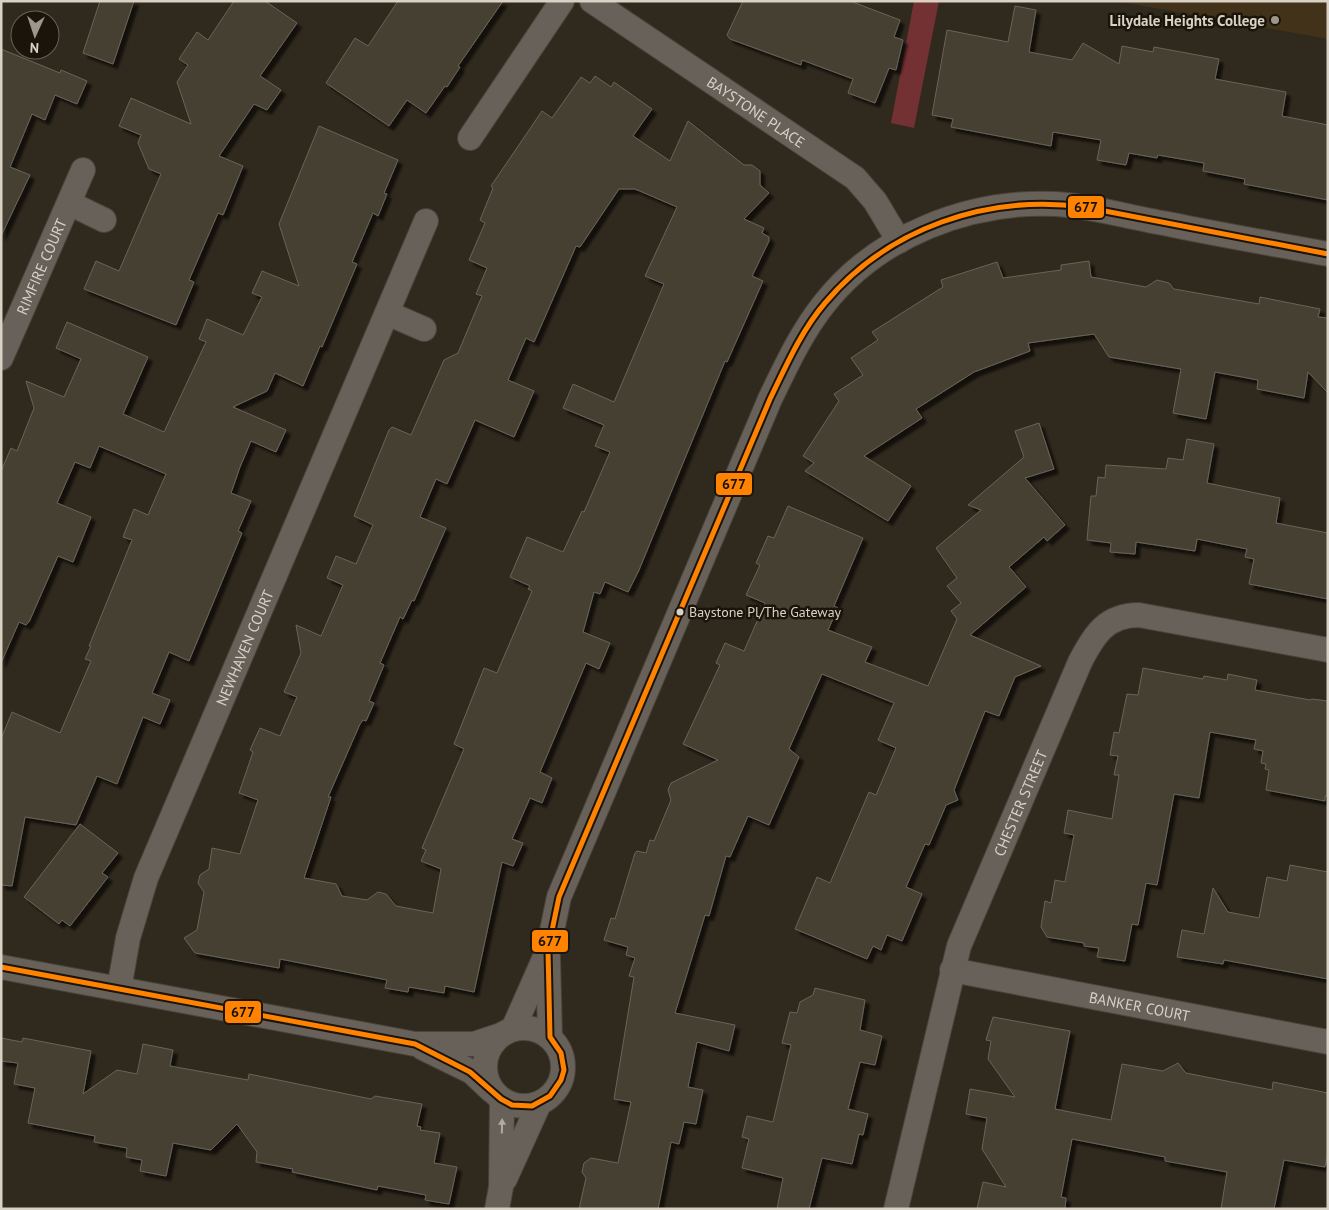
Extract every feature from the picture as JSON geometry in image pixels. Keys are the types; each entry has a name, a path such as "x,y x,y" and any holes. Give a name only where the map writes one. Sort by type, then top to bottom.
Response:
{"street":[{"path":"470,138 562,1"},
{"name":"BAYSTONE PLACE","path":"592,1 855,178 875,201 899,241"},
{"name":"RIMFIRE COURT","path":"1,358 83,170"},
{"name":"RIMFIRE COURT","path":"69,203 104,220"},
{"path":"550,1037 548,950 559,898 788,360 825,303 869,261 899,241 929,226 961,215 1026,204 1057,204 1328,254"},
{"name":"NEWHAVEN COURT","path":"119,989 128,938 146,878 426,221"},
{"path":"387,313 424,329"},
{"name":"CHESTER STREET","path":"896,1209 952,970 970,920 1089,644 1107,624 1125,615 1149,617 1328,650"},
{"path":"499,1198 497,1095 486,1079 484,1066 486,1054 492,1044 507,1032 548,950"},
{"path":"1,967 415,1044 474,1044 526,1027 539,1030 550,1037 558,1047 563,1060 563,1073 559,1086 551,1096 539,1104 527,1106 514,1105 497,1095 472,1072 415,1044"},
{"name":"BANKER COURT","path":"952,970 1328,1042"},
{"path":"499,1198 539,1104"}],"shaded area":[{"path":"914,1 939,1 914,128 891,123"},
{"name":"Lilydale Heights College","path":"1116,1 1328,1 1328,39"}],"building":[{"path":"100,1 134,1 113,64 83,53"},
{"path":"234,1 265,1 297,23 260,76 281,90 267,110 254,104 219,156 243,166 223,215 218,213 189,280 194,282 176,325 84,289 96,261 119,271 161,174 149,169 138,143 141,135 119,126 131,98 191,124 177,82 188,65 179,59 197,32 208,40"},
{"path":"398,1 503,1 458,66 460,67 447,87 445,86 426,113 407,100 389,126 326,83 355,38 368,46"},
{"path":"743,1 850,1 900,20 894,37 903,40 896,70 889,68 875,103 848,93 853,79 802,60 801,65 730,39 727,35"},
{"path":"1015,6 1036,10 1029,52 1072,60 1083,43 1119,64 1122,46 1153,52 1154,47 1219,59 1215,79 1286,92 1282,116 1328,125 1328,200 1244,184 1245,179 1203,171 1204,163 1158,155 1157,158 1129,153 1126,165 1097,160 1101,140 1053,132 1051,146 951,127 953,119 932,115 947,30 1008,42"},
{"path":"1,49 10,53 10,60 28,60 60,73 61,70 87,81 77,104 55,95 45,120 32,114 10,167 30,175 1,236"},
{"path":"595,76 611,87 614,82 652,109 633,136 670,161 688,121 744,165 752,165 760,171 760,185 769,193 744,219 764,228 762,233 769,237 769,241 752,276 763,281 727,362 725,361 639,570 628,592 605,582 600,594 594,592 583,632 610,643 599,669 586,663 540,772 552,778 542,803 530,798 512,839 523,843 513,866 502,862 474,992 445,986 444,993 409,987 408,992 385,988 387,980 280,959 279,968 195,953 184,938 197,930 204,892 198,883 200,875 209,869 212,848 240,854 258,800 239,793 253,752 250,750 260,728 280,736 297,697 284,692 301,653 296,625 321,636 343,585 327,578 336,556 356,564 373,525 354,516 389,430 392,427 411,435 444,360 458,353 482,296 476,294 487,268 469,260 485,223 480,220 493,188 491,186 542,111 552,118 581,77 590,83","holes":["619,189 635,189 677,207 645,276 664,284 614,402 573,384 563,408 604,425 595,446 610,452 584,512 582,511 563,552 527,537 510,577 530,586 528,589 532,591 497,673 484,668 454,744 464,749 422,848 426,850 421,861 441,869 433,913 396,906 386,894 378,892 367,900 342,896 336,884 304,878 331,797 328,797 360,724 363,720 366,721 374,703 369,701 384,665 380,663 400,617 403,619 412,600 414,601 446,528 420,517 436,479 447,484 475,420 514,437 534,391 508,380 526,338 534,342 576,246 580,247"]},
{"path":"319,126 398,160 384,193 387,194 378,216 373,213 352,262 357,264 322,347 320,346 303,386 275,373 267,391 233,407 286,430 276,452 251,441 231,493 251,501 238,531 242,533 189,661 169,652 152,693 170,700 160,724 143,717 117,784 97,776 76,825 25,817 12,886 1,885 1,739 12,712 60,733 91,661 85,659 91,646 89,646 132,540 123,537 134,509 148,515 166,474 99,446 90,468 75,462 57,503 91,517 73,562 58,556 29,622 26,625 19,622 1,663 1,471 11,448 17,451 34,408 26,381 64,397 81,359 56,348 67,322 148,357 123,414 164,432 206,342 199,339 207,319 243,335 262,297 252,293 262,271 299,286 279,224"},
{"path":"1089,261 1091,277 1146,287 1157,280 1169,283 1174,289 1259,304 1260,297 1320,309 1318,317 1328,318 1328,393 1308,372 1304,398 1257,389 1258,380 1215,372 1206,419 1173,413 1181,369 1109,357 1094,334 1028,343 1030,351 974,372 916,409 922,418 864,456 911,486 888,521 805,471 814,463 803,456 839,401 834,394 863,375 851,358 878,340 872,332 943,287 941,280 997,262 1003,278 1061,270 1061,265"},
{"path":"1039,423 1054,469 1025,478 1065,525 1047,541 1044,537 1009,567 1026,587 970,635 1041,666 1015,677 999,716 985,711 954,790 958,800 946,805 929,845 925,844 906,887 922,894 902,941 887,935 881,950 873,946 867,959 795,929 817,877 830,883 869,792 876,795 896,748 878,740 894,703 822,674 789,749 799,757 769,825 748,816 730,857 726,856 709,916 705,915 675,1013 735,1025 729,1051 697,1042 688,1087 703,1090 696,1124 684,1122 679,1144 671,1142 658,1209 579,1209 586,1178 582,1172 584,1163 591,1158 618,1163 631,1102 614,1099 634,977 629,976 635,958 626,955 628,947 604,940 611,918 615,919 635,853 637,851 646,853 650,840 654,841 671,800 668,790 671,783 718,760 683,744 720,665 716,663 725,643 744,651 765,603 746,595 760,565 756,563 768,536 774,538 788,506 863,538 834,606 838,608 828,630 872,647 865,662 928,686 957,619 951,611 961,603 947,586 957,578 936,548 981,510 968,505 1024,457 1015,431"},
{"path":"1187,439 1214,444 1207,483 1280,498 1276,523 1328,533 1328,599 1249,584 1254,559 1245,557 1247,549 1197,539 1195,551 1136,542 1135,554 1110,552 1111,543 1087,540 1091,496 1096,496 1098,477 1105,478 1106,465 1166,469 1168,458 1183,460"},
{"path":"1143,668 1203,679 1204,676 1227,680 1228,674 1257,680 1255,690 1310,700 1328,701 1328,796 1325,796 1325,801 1266,790 1269,770 1265,769 1266,764 1261,763 1263,751 1254,749 1256,740 1210,732 1199,798 1174,794 1157,885 1146,883 1138,925 1132,924 1125,961 1097,957 1099,948 1084,946 1084,943 1047,937 1041,927 1045,901 1051,903 1055,880 1065,882 1074,835 1064,833 1068,810 1112,819 1119,775 1114,775 1118,756 1110,755 1114,732 1119,733 1127,694 1138,695"},
{"path":"80,824 118,853 102,873 108,877 70,926 62,920 59,924 24,897"},
{"path":"1290,865 1328,872 1328,979 1224,960 1223,964 1177,957 1182,930 1204,934 1213,888 1228,912 1259,918 1267,877 1287,881"},
{"path":"815,988 865,1000 860,1030 882,1036 875,1065 860,1062 848,1109 868,1114 863,1135 859,1134 852,1164 822,1158 809,1209 777,1209 783,1178 742,1168 749,1139 742,1137 747,1116 773,1122 791,1045 782,1043 790,1012 797,1013 800,1002 813,995"},
{"path":"993,1017 1070,1031 1055,1109 1111,1120 1122,1064 1163,1071 1178,1063 1186,1073 1272,1090 1273,1082 1328,1093 1328,1153 1325,1167 1284,1160 1274,1209 1221,1209 1227,1172 1165,1161 1165,1157 1072,1139 1061,1197 1066,1198 1065,1209 977,1209 983,1182 1006,1187 982,1149 987,1118 966,1114 970,1089 1015,1097 988,1059 991,1041 986,1040"},
{"path":"1,1038 22,1042 23,1038 91,1051 83,1094 117,1070 137,1074 143,1044 173,1050 170,1066 248,1080 249,1074 371,1099 375,1096 422,1104 417,1126 421,1127 420,1130 440,1133 434,1163 457,1167 449,1204 425,1200 426,1195 378,1186 377,1190 292,1172 293,1169 256,1162 257,1152 237,1124 211,1150 173,1143 166,1176 140,1171 142,1160 126,1157 127,1148 94,1142 95,1136 28,1123 35,1088 14,1084 18,1063 1,1061"}],"transit line":[{"name":"677","path":"1,967 415,1044 470,1072 501,1099 512,1105 532,1106 550,1096 561,1080 564,1070 561,1053 550,1037 548,950 559,897 770,399 801,337 825,303 850,277 878,255 909,236 942,222 976,212 1011,206 1048,204 1084,207 1328,254"}],"place":[{"name":"Lilydale Heights College","path":"1275,20"},
{"name":"Baystone Pl/The Gateway","path":"680,612"}]}
